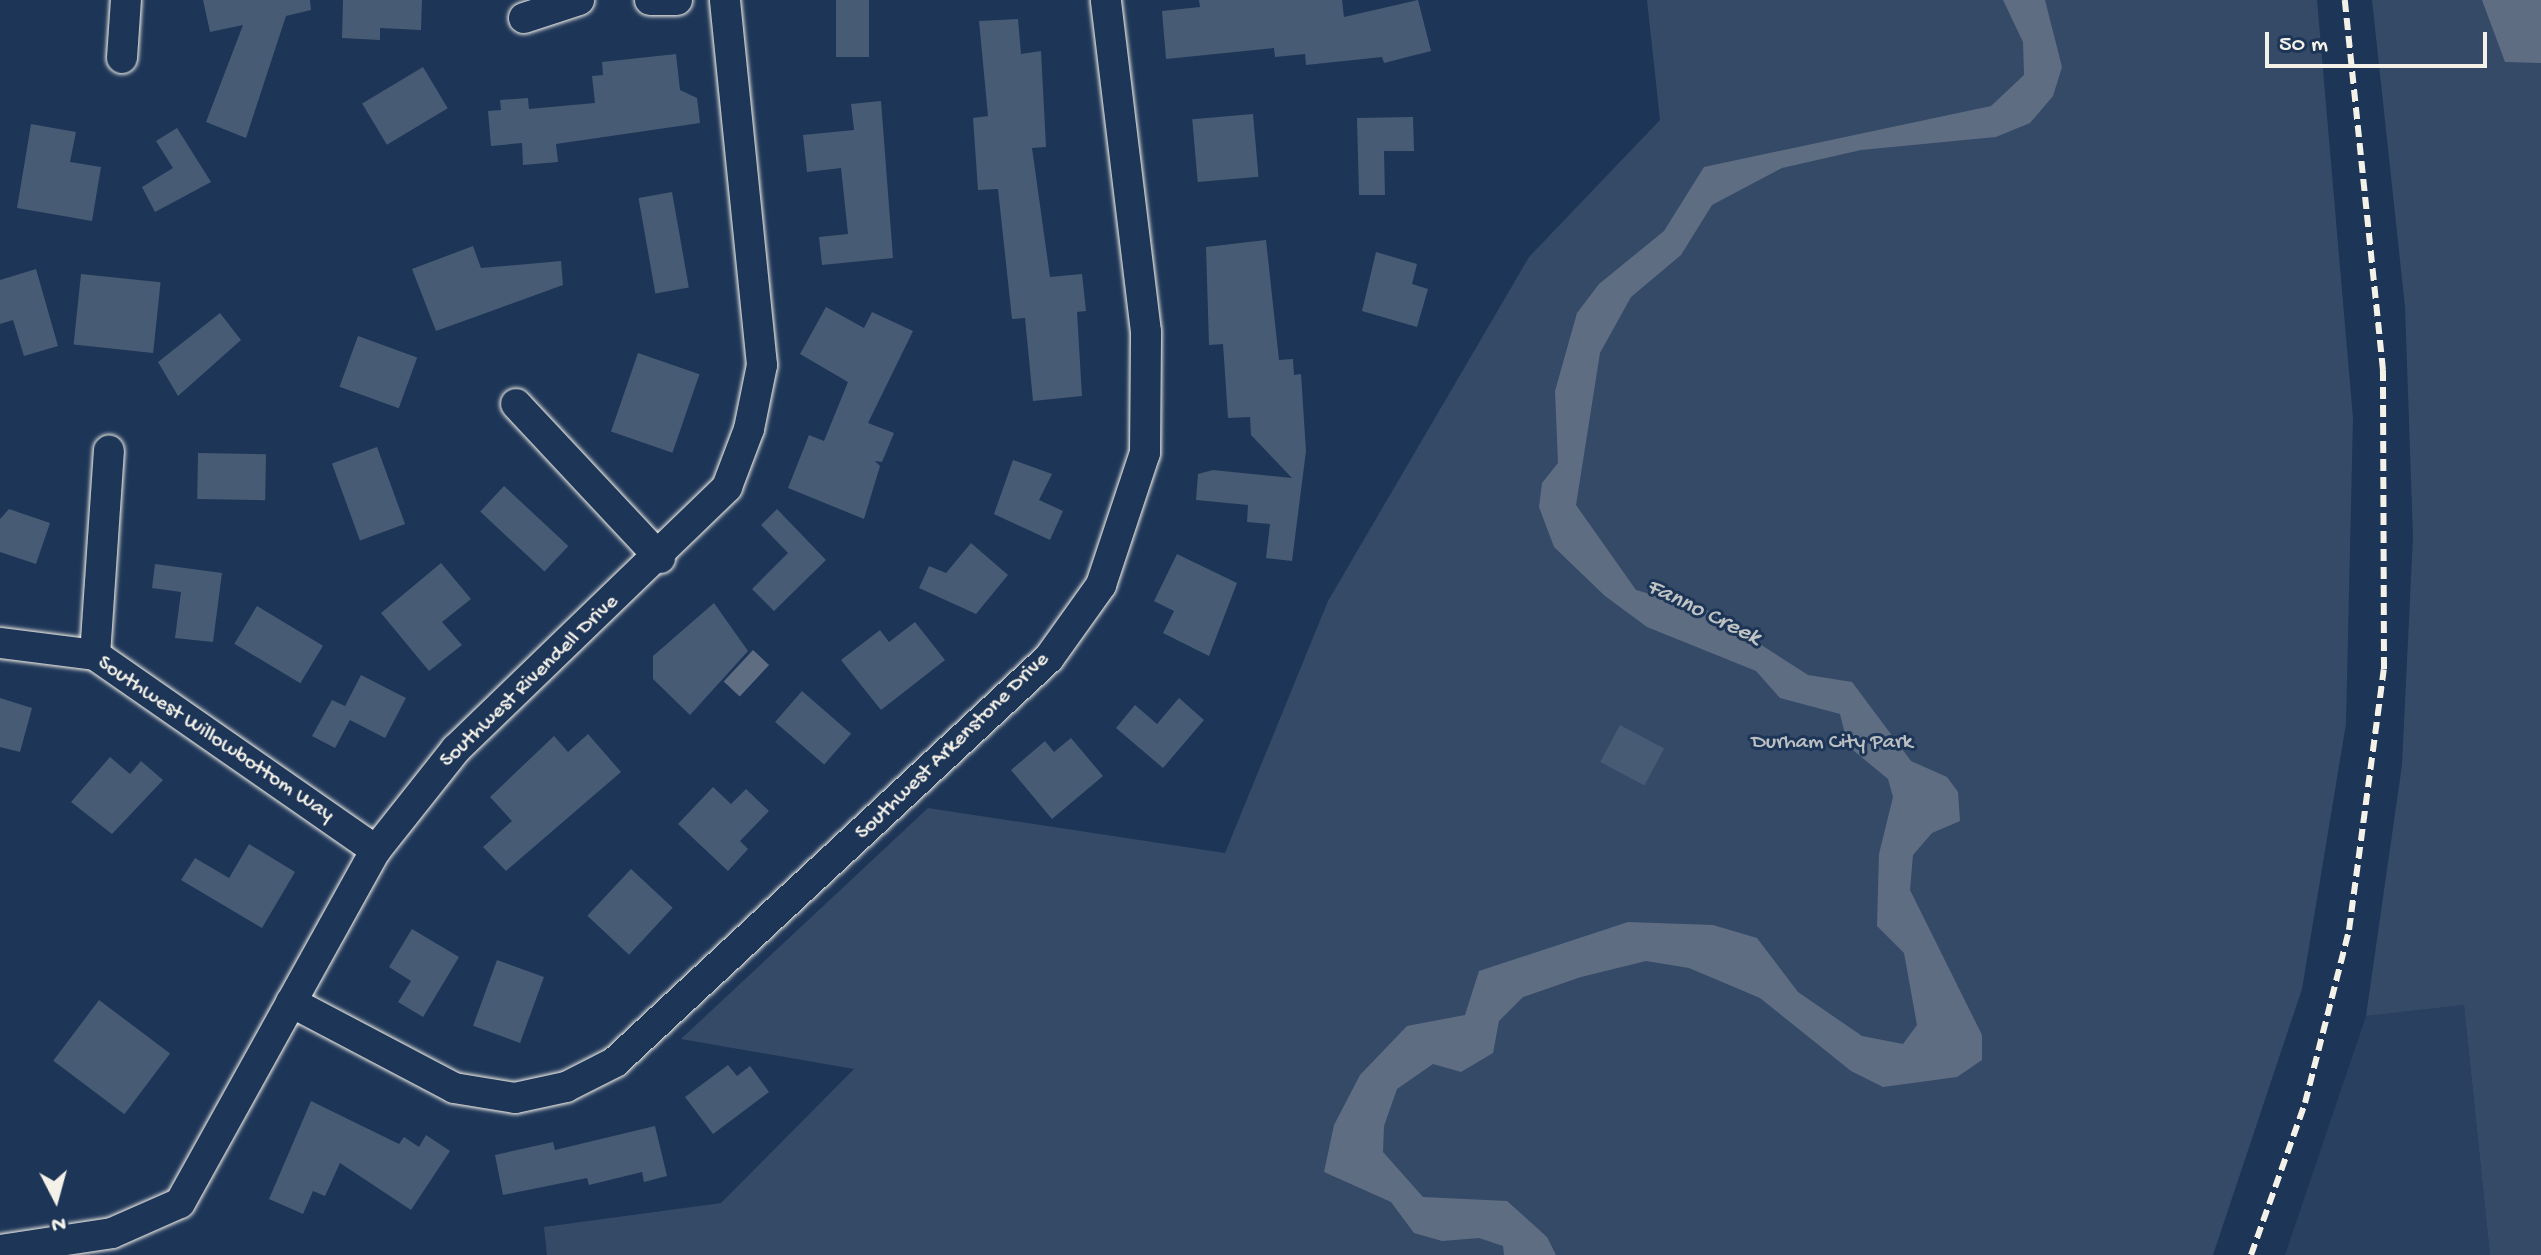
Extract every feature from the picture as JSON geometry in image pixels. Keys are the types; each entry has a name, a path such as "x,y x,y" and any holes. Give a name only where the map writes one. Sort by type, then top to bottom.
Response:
{"street":[{"path":"122,58 126,0"},
{"path":"524,18 579,0"},
{"path":"650,0 677,0"},
{"name":"Southwest Rivendell Drive","path":"0,1250 112,1233 180,1203 376,850 456,749 660,558 727,487 749,429 762,365 725,0"},
{"name":"Southwest Arkenstone Drive","path":"291,1002 454,1088 515,1098 566,1087 615,1062 1049,658 1101,585 1145,453 1146,332 1106,0"},
{"path":"516,404 660,558"},
{"path":"95,655 109,450"},
{"name":"Southwest Willowbottom Way","path":"0,643 95,655 376,850"}],"shaded area":[{"path":"2464,1005 2490,1255 2285,1255 2366,1016"}],"green space":[{"name":"Durham City Park","path":"1647,0 2317,0 2353,418 2346,724 2302,989 2213,1255 547,1255 544,1227 721,1203 854,1069 681,1039 928,808 1225,853 1328,601 1529,257 1660,120"},
{"path":"2372,0 2541,0 2541,1255 2490,1255 2464,1005 2366,1016 2402,765 2413,536 2405,307"}],"water":[{"name":"Fanno Creek","path":"2003,0 2045,0 2062,67 2053,96 2030,123 1996,137 1861,150 1782,168 1712,205 1681,255 1631,297 1600,353 1576,505 1636,590 1707,610 1808,675 1852,682 1911,761 1947,777 1958,792 1960,821 1932,833 1913,855 1910,890 1982,1035 1982,1060 1957,1077 1883,1087 1851,1071 1760,998 1689,968 1646,961 1581,977 1523,997 1499,1021 1493,1053 1461,1072 1433,1064 1397,1089 1384,1126 1383,1152 1423,1197 1507,1201 1547,1237 1556,1255 1504,1255 1503,1246 1479,1238 1442,1241 1414,1233 1391,1202 1324,1172 1334,1125 1360,1075 1407,1026 1465,1015 1479,971 1628,922 1713,925 1757,938 1798,992 1862,1036 1903,1044 1917,1025 1904,953 1877,926 1879,854 1893,797 1888,779 1848,746 1840,714 1780,698 1756,671 1647,627 1605,596 1554,547 1539,507 1542,483 1558,463 1555,391 1577,313 1599,284 1664,231 1704,167 1991,106 2024,75 2023,42"},
{"path":"2482,0 2541,0 2541,63 2505,62"},
{"path":"753,650 769,665 740,696 724,681"}],"building":[{"path":"203,0 310,0 311,10 286,16 246,138 206,122 243,25 210,32"},
{"path":"343,0 422,0 421,30 380,28 380,40 342,38"},
{"path":"836,0 869,0 869,57 836,57"},
{"path":"1199,0 1342,0 1344,17 1418,0 1431,51 1384,63 1382,57 1306,65 1305,54 1275,57 1274,48 1166,59 1162,11 1200,7"},
{"path":"1018,19 1021,54 1041,51 1046,147 1032,148 1050,277 1082,274 1086,311 1077,312 1082,396 1033,401 1025,318 1012,319 998,189 978,190 973,118 988,116 979,21"},
{"path":"676,54 680,90 697,98 700,123 556,144 558,162 523,165 522,143 491,146 488,111 501,110 500,100 528,98 529,109 595,103 592,76 603,75 602,62"},
{"path":"423,67 448,108 387,145 362,104"},
{"path":"881,101 893,258 822,265 819,237 848,234 841,168 807,172 803,135 854,130 851,104"},
{"path":"1253,114 1258,177 1198,182 1192,119"},
{"path":"1413,117 1414,151 1384,151 1385,195 1359,195 1357,118"},
{"path":"31,124 76,132 70,162 101,167 92,221 17,208"},
{"path":"177,128 211,182 155,212 142,187 173,168 156,141"},
{"path":"672,192 689,288 655,293 639,198"},
{"path":"1266,240 1279,360 1293,359 1294,375 1301,374 1306,451 1292,561 1266,558 1270,524 1247,522 1248,505 1196,500 1198,474 1213,470 1292,478 1251,435 1250,417 1228,418 1223,344 1209,345 1206,247"},
{"path":"473,246 481,268 561,261 563,285 436,331 412,269"},
{"path":"1376,252 1417,264 1412,284 1428,289 1417,327 1362,311"},
{"path":"36,269 58,346 24,356 13,320 0,324 0,280"},
{"path":"81,274 161,282 153,353 74,345"},
{"path":"826,307 864,328 872,312 913,331 868,423 894,433 882,462 875,461 880,466 864,519 788,488 809,435 824,441 848,382 800,354"},
{"path":"220,313 241,340 178,396 158,362"},
{"path":"358,336 417,358 399,408 340,387"},
{"path":"638,353 699,374 672,453 611,431"},
{"path":"377,447 405,524 360,540 332,463"},
{"path":"198,453 266,454 265,500 197,499"},
{"path":"1013,460 1052,474 1039,500 1063,511 1050,540 994,514"},
{"path":"504,486 568,546 544,572 480,512"},
{"path":"9,509 50,523 36,564 0,552 0,519"},
{"path":"777,509 826,560 774,611 752,589 788,553 761,525"},
{"path":"971,543 1008,575 976,614 919,588 929,566 946,573"},
{"path":"1177,554 1237,583 1209,656 1163,633 1174,611 1154,601"},
{"path":"441,563 471,599 442,622 462,645 429,671 381,613"},
{"path":"155,564 222,573 213,642 175,638 181,592 152,588"},
{"path":"714,603 748,651 690,715 653,679 653,656"},
{"path":"257,606 323,646 300,683 234,644"},
{"path":"915,622 945,660 881,710 841,660 880,630 889,642"},
{"path":"361,675 406,698 385,738 350,720 335,748 312,736 332,700 345,706"},
{"path":"802,691 851,734 824,765 775,722"},
{"path":"0,698 32,708 20,752 0,747"},
{"path":"1179,698 1204,720 1163,768 1116,728 1135,705 1157,724"},
{"path":"1620,725 1664,748 1644,786 1600,762"},
{"path":"588,734 621,772 506,871 483,847 512,821 490,797 554,736 568,752"},
{"path":"1071,738 1103,776 1052,819 1011,770 1045,741 1054,752"},
{"path":"110,757 130,774 141,761 163,780 112,834 71,802"},
{"path":"713,787 731,804 746,789 769,811 740,841 748,849 728,871 678,824"},
{"path":"249,844 295,872 262,928 181,880 195,858 229,878"},
{"path":"631,869 673,908 629,955 587,916"},
{"path":"412,929 459,957 423,1017 398,1002 411,981 389,967"},
{"path":"497,960 544,977 520,1043 473,1026"},
{"path":"99,1000 170,1054 124,1114 53,1061"},
{"path":"728,1065 737,1076 750,1066 769,1092 713,1134 685,1097"},
{"path":"311,1101 399,1144 404,1137 419,1147 426,1135 450,1151 411,1210 340,1163 325,1196 313,1191 303,1214 269,1199"},
{"path":"655,1126 667,1176 644,1182 642,1172 589,1185 587,1178 503,1195 495,1155 553,1142 555,1150"}],"railway":[{"path":"2251,1255 2305,1103 2349,930 2384,669 2383,370 2345,0"}]}
